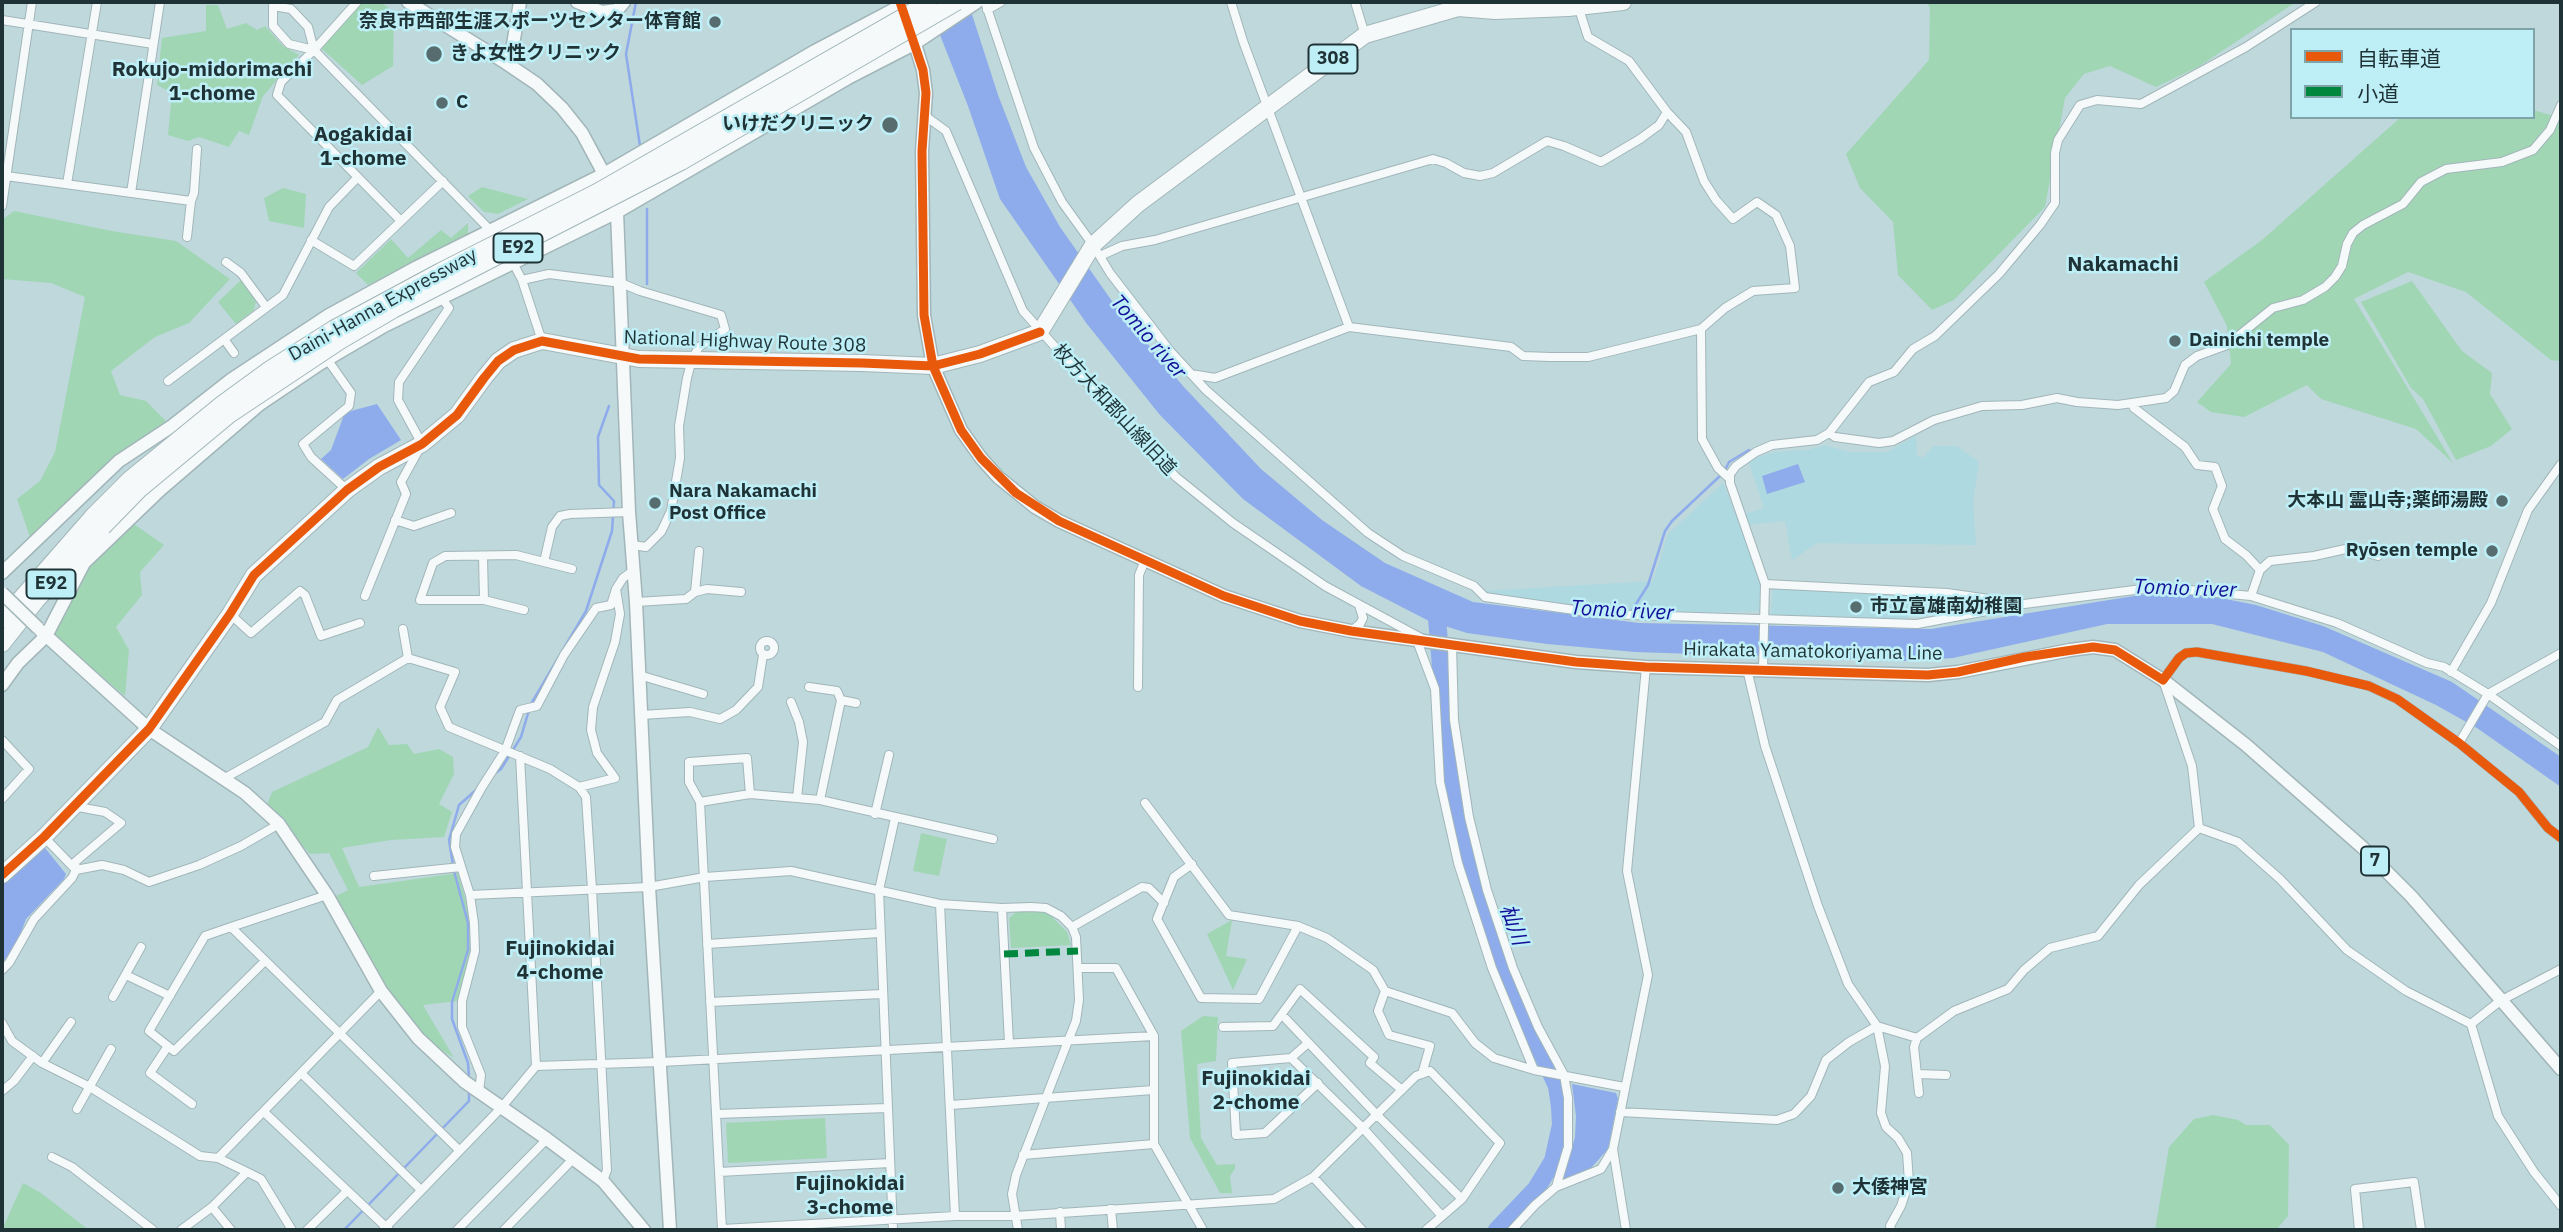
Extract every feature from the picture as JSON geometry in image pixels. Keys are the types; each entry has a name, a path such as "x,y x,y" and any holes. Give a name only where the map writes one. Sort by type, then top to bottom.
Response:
{"highway":[{"name":"Daini-Hanna Expressway","path":"2,645 130,480 222,404 270,369 332,329 597,192 929,2"},
{"name":"Daini-Hanna Expressway","path":"2,620 98,522 229,415 340,341 393,310 681,162 957,2"},
{"name":"308","path":"1040,332 1097,250 1138,204 1364,35 1458,8 1495,12 1623,2"},
{"name":"National Highway Route 308","path":"542,341 639,359 933,366 980,354 1040,332"},
{"path":"2,875 44,837 149,729 230,614 254,575 347,490 379,467 422,444 457,415 498,361 514,351 542,341"}],"street":[{"path":"2,206 32,2"},
{"path":"67,184 97,2"},
{"path":"131,193 160,2"},
{"path":"357,2 281,82 277,95 401,221"},
{"path":"408,2 537,84 562,108 582,133 604,174 617,212 629,512 670,1230"},
{"path":"506,63 512,51 520,2"},
{"path":"577,2 602,12 617,9 624,2"},
{"path":"2,573 119,461 172,426 242,372 368,292 604,174 903,2"},
{"name":"7","path":"903,2 919,40 926,93 924,315 933,366 961,430 981,458 998,477 1035,507 1059,521 1224,596 1276,614 1351,631 1452,645"},
{"path":"2,685 42,632 84,563 160,490 260,404 327,359 384,326 617,212 848,78 983,4 1001,2"},
{"path":"1231,2 1349,327"},
{"path":"1355,2 1364,35"},
{"path":"1729,478 1736,466 1756,452 1772,445 1817,440 1829,433 1869,382 1894,372 1913,349 1935,336 1999,274 2040,225 2054,203 2055,153 2058,140 2080,104 2097,100 2141,104 2246,47 2316,2"},
{"path":"314,50 289,44 273,26 271,4 290,9 308,27 314,50 491,230 522,280 542,341"},
{"path":"983,4 1034,148 1062,202 1137,310 1190,373 1368,533 1403,556 1474,586 1485,597 1602,614 1917,624 2024,604 2158,587 2251,596 2337,623 2451,672 2561,746"},
{"path":"1190,373 1215,378 1349,327 1511,347 1523,356 1588,357 1700,329 1724,308 1753,291 1795,288 1790,246 1776,215 1757,202 1733,219 1704,181 1686,132 1667,112 1629,61 1588,37 1571,5"},
{"path":"2,20 153,44"},
{"path":"1829,433 1835,437 1878,443 1893,441 1934,420 1982,406 2022,405 2057,398 2118,405 2166,398 2175,391 2185,365 2197,356 2227,345 2273,308 2303,300 2325,286 2342,267 2347,244 2353,233 2363,225 2403,204 2421,183 2446,169 2502,162 2533,150 2550,130 2561,105"},
{"path":"1097,250 1155,240 1433,159 1464,173 1480,176 1493,173 1547,141 1601,162 1659,125 1667,112"},
{"name":"枚方大和郡山線旧道","path":"924,115 946,131 1023,311 1123,423 1185,485 1233,523 1325,586 1424,640"},
{"path":"187,237 197,149"},
{"path":"6,176 191,201"},
{"path":"168,381 283,295 329,207 357,178"},
{"path":"311,240 354,266 443,181"},
{"path":"226,262 242,273 266,307"},
{"path":"522,280 549,274 621,282 640,291 721,315 725,329 699,347 692,359 679,426 680,458 671,511 662,533 646,547 632,545"},
{"path":"365,596 406,494 401,482 422,444 398,400 399,382 449,308 441,297"},
{"path":"1700,329 1702,439 1718,468 1729,478 1766,584 1763,670"},
{"path":"224,339 234,353"},
{"path":"327,359 351,393 349,406 337,419 322,426 303,444 312,457 347,490"},
{"path":"2134,408 2185,447 2197,465 2215,467 2222,486 2213,509 2225,539 2260,570"},
{"path":"2451,672 2491,603 2528,510 2561,464"},
{"path":"544,562 552,527 560,516 629,512"},
{"path":"395,520 414,526 451,513"},
{"path":"2251,596 2260,570 2278,558 2314,556 2350,548 2378,556"},
{"path":"695,592 699,551"},
{"path":"524,610 484,600 420,600 433,563 445,556 516,555 572,569"},
{"path":"483,557 484,600"},
{"path":"1138,687 1139,575 1145,560"},
{"path":"480,1092 481,1074 462,1027 462,1001 475,951 470,895 455,867 456,834 505,751 520,710 537,706 564,655 596,608 611,605 623,578 634,570"},
{"path":"1766,584 1947,593 2024,604"},
{"path":"579,787 615,778 597,754 591,730 593,707 615,642 620,614 616,589"},
{"path":"636,602 686,599 695,592 707,589 741,592"},
{"path":"230,614 251,632 300,591 305,595 321,636 360,623"},
{"path":"2,593 149,729 225,778 279,824 327,895 381,991 418,1038 465,1082 603,1181 643,1230"},
{"path":"1351,631 1360,625 1363,618 1359,605"},
{"path":"403,629 408,659"},
{"path":"1424,640 1435,690 1440,782 1458,863 1492,968 1538,1071"},
{"path":"1452,645 1454,720 1469,817 1487,890 1523,992 1564,1075 1568,1097 1568,1147 1556,1187"},
{"name":"Hirakata Yamatokoriyama Line","path":"1452,645 1576,662 1646,667 1928,675 2093,647 2115,650 2163,680 2246,745 2362,847 2411,896 2561,1069"},
{"path":"2199,828 2192,766 2163,680 2186,653 2197,652 2306,671 2378,690 2396,699 2460,742 2519,792 2548,828 2561,838"},
{"path":"2460,742 2486,696 2561,653"},
{"path":"641,715 690,712 720,719 736,710 758,687 763,655"},
{"path":"225,778 325,722 337,700 408,659 455,672 440,707 449,727 550,769 579,787 586,797 592,889 607,1170 603,1181"},
{"path":"1626,1230 1613,1149 1623,1087 1642,1013 1648,975 1627,871 1646,667"},
{"path":"1747,669 1765,746 1818,906 1848,985 1877,1026 1885,1066 1881,1114 1886,1127 1898,1138 1907,1153 1909,1182 1902,1206 1890,1226 1892,1230"},
{"path":"639,675 703,694"},
{"path":"809,687 837,691 841,700 820,800"},
{"path":"841,700 856,703"},
{"path":"791,702 803,742 797,798"},
{"path":"2,740 29,769 2,799"},
{"path":"875,814 889,755"},
{"path":"264,1112 386,1229 501,1108 536,1066 520,756"},
{"path":"750,794 747,758 689,762 689,782 699,802 705,877 722,1230 822,1227 955,1216 1014,1216 1274,1199 1313,1177 1416,1076 1430,1071 1500,1143 1462,1199 1426,1230"},
{"path":"699,802 750,794 820,800 993,839"},
{"path":"1145,803 1229,915 1298,926 1327,938 1373,970 1385,991 1452,1013 1475,1043 1494,1058 1538,1071 1623,1087"},
{"path":"2,970 9,963 34,919 72,878 76,870 75,862 121,823 105,812 72,806"},
{"path":"893,1230 879,890 895,818"},
{"path":"76,870 102,865 124,870 149,882 199,865 242,846 279,824"},
{"path":"2199,828 2238,842 2280,879 2347,950 2406,991 2471,1024 2498,1116 2534,1172 2561,1206"},
{"path":"1919,1093 1914,1047 1917,1038 1954,1011 2008,989 2024,970 2050,948 2098,936 2138,886 2199,828"},
{"path":"44,837 76,870"},
{"path":"1192,864 1174,877 1157,919 1201,998 1259,999 1298,926"},
{"path":"374,876 455,867"},
{"path":"470,895 649,887 705,877 791,872 940,904 1046,908 1061,916 1076,937 1079,1000 1069,1041 1016,1175 1012,1194 1018,1230"},
{"path":"1072,928 1142,887 1149,888 1164,902"},
{"path":"265,961 174,1051 149,1031 205,936 327,895"},
{"path":"940,904 949,1047 955,1216"},
{"path":"1002,908 1009,1043"},
{"path":"232,927 459,1150"},
{"path":"707,944 880,933"},
{"path":"113,997 141,947"},
{"path":"1079,968 1116,968 1154,1036 1154,1144 1203,1230"},
{"path":"2471,1024 2500,1001 2561,970"},
{"path":"126,975 170,996"},
{"path":"1223,1027 1273,1026 1300,989 1374,1057 1370,1063 1402,1090"},
{"path":"218,1158 381,991"},
{"path":"1385,991 1378,1011 1390,1035 1430,1046 1422,1074"},
{"path":"710,1002 882,994"},
{"path":"1286,1019 1307,1044 1462,1199"},
{"path":"42,1063 71,1022"},
{"path":"2,1023 12,1041 42,1063 90,1087 200,1156 218,1158 261,1179 292,1230"},
{"path":"1877,1026 1917,1038"},
{"path":"1620,1112 1777,1120 1794,1114 1811,1096 1826,1060 1877,1026"},
{"path":"536,1066 1154,1036"},
{"path":"2,1044 12,1041"},
{"path":"1307,1044 1291,1058 1232,1063 1236,1135 1265,1133 1318,1083"},
{"path":"168,1046 150,1073 192,1104"},
{"path":"77,1109 110,1049"},
{"path":"2,1091 14,1081 33,1056"},
{"path":"1291,1058 1362,1127 1443,1216"},
{"path":"302,1073 421,1190"},
{"path":"1918,1074 1946,1075"},
{"path":"950,1105 1153,1090"},
{"path":"717,1114 887,1108"},
{"path":"457,1230 547,1139"},
{"path":"1023,1155 1154,1144"},
{"path":"1512,1230 1556,1187 1601,1169 1613,1149"},
{"path":"52,1157 72,1167 153,1230"},
{"path":"504,1230 574,1158"},
{"path":"719,1172 890,1163"},
{"path":"181,1230 212,1207 247,1172"},
{"path":"1313,1177 1362,1230"},
{"path":"2359,1230 2355,1189 2414,1182 2421,1230"},
{"path":"307,1230 347,1191"},
{"path":"212,1207 231,1230"},
{"path":"1111,1209 1113,1230"},
{"path":"1060,1212 1061,1230"}],"shaded area":[{"path":"1916,436 1917,455 1923,458 1934,446 1957,446 1979,462 1973,501 1976,545 1817,543 1792,560 1785,521 1749,525 1745,514 1764,508 1748,460 1774,452 1808,450 1825,445 1848,452 1887,452"},
{"path":"1723,483 1760,574 1761,611 1655,614 1488,595 1482,591 1653,581 1668,534"},
{"path":"1773,586 1909,593 1908,622 1771,618"}],"green space":[{"path":"363,2 381,2 394,12 393,66 362,85 321,48"},
{"path":"1926,2 2296,2 2198,67 2156,87 2110,66 2084,74 2065,98 2045,207 1954,300 1932,310 1898,275 1893,222 1860,188 1846,154 1929,60 1930,8"},
{"path":"206,5 218,5 227,29 246,23 257,30 265,26 283,46 299,55 263,96 249,135 239,131 229,147 199,137 188,141 168,135 172,93 157,85 162,38 206,31"},
{"path":"2535,111 2561,118 2561,361 2551,360 2466,292 2408,272 2354,299 2453,463 2416,429 2321,399 2307,385 2244,417 2211,412 2197,402 2231,364 2227,326 2204,282 2262,240 2399,119 2535,119"},
{"path":"482,187 528,199 498,214 484,212 468,196"},
{"path":"283,188 306,194 304,228 269,221 264,198"},
{"path":"14,211 176,241 230,279 189,323 155,337 111,371 120,395 146,401 168,423 31,540 17,499 40,481 55,452 85,297 51,283 2,279 2,220"},
{"path":"468,223 468,234 368,285 356,273 391,239 408,258 441,230 451,238"},
{"path":"241,280 256,301 254,310 236,324 218,302"},
{"path":"2412,281 2462,351 2492,373 2490,394 2512,429 2491,446 2456,460 2423,399 2411,388 2361,302"},
{"path":"134,524 164,545 140,572 142,595 116,627 129,650 125,696 47,630 88,568"},
{"path":"378,727 389,745 407,744 414,754 439,749 453,757 454,774 439,804 452,812 444,837 391,840 342,848 359,887 458,873 472,922 472,950 458,1001 423,1005 454,1058 419,1031 385,986 336,896 348,890 329,853 310,854 267,805 272,792 368,747"},
{"path":"921,833 947,839 939,876 913,871"},
{"path":"1017,911 1039,911 1050,915 1067,932 1071,945 1011,948 1009,918"},
{"path":"1232,920 1226,956 1247,959 1233,990 1207,934"},
{"path":"1203,1016 1218,1017 1216,1061 1197,1064 1201,1138 1217,1165 1235,1164 1230,1176 1232,1193 1220,1193 1190,1138 1181,1031"},
{"path":"2213,1115 2238,1120 2246,1125 2270,1125 2289,1145 2288,1216 2276,1230 2155,1230 2169,1147 2194,1119"},
{"path":"825,1118 827,1158 728,1163 726,1123"},
{"path":"23,1183 41,1193 89,1230 2,1230"}],"water":[{"path":"927,2 968,2 998,95 1026,167 1060,227 1114,304 1183,386 1261,469 1322,520 1385,563 1473,602 1639,623 1931,629 2152,593 2200,594 2256,605 2323,626 2452,682 2561,757 2561,787 2477,728 2436,705 2323,652 2212,624 2107,624 1953,658 1908,661 1635,652 1467,633 1429,621 1361,586 1243,499 1160,415 1087,324 1000,199 968,106"},
{"path":"377,404 401,440 343,479 321,459 331,450 344,415"},
{"path":"1798,464 1805,482 1767,494 1762,476"},
{"path":"41,843 66,874 26,919 18,940 2,964 2,877"},
{"path":"1572,1084 1616,1093 1618,1099 1608,1149 1591,1168 1563,1179 1575,1137 1576,1116"}],"waterway":[{"path":"636,2 626,54 640,146"},
{"path":"647,209 647,284"},
{"path":"531,704 586,611 612,531 614,501 599,485 598,437 609,406"},
{"path":"1725,470 1729,462 1749,450"},
{"name":"Tomio river","path":"1631,612 1648,585 1665,531 1672,521 1721,475"},
{"name":"杣川","path":"1436,606 1450,777 1474,884 1508,980 1557,1086 1560,1107 1561,1125 1553,1161 1536,1189 1497,1230"},
{"path":"494,774 501,769 521,737 529,710"},
{"path":"453,865 449,840 459,805 476,790"},
{"path":"454,871 468,923 468,950 452,1002 452,1019 468,1063 469,1078"},
{"path":"344,1230 469,1101 469,1091"}],"marked path":[{"path":"1004,954 1078,951"}],"cycle path":[{"path":"900,2 923,70 926,93 922,151 924,315 933,366 961,430 981,458 1016,493 1059,521 1224,596 1300,621 1351,631 1576,662 1646,667 1928,675 2093,647 2115,650 2163,680 2179,658 2186,653 2197,652 2306,671 2369,686 2397,699 2459,743 2519,792 2548,828 2561,838"},
{"path":"2,875 44,837 149,729 230,614 254,575 347,490 379,467 422,444 457,415 498,361 514,350 542,341 639,359 933,366 980,354 1040,332"}],"place":[{"name":"奈良市西部生涯スポーツセンター体育館","path":"715,22"},
{"name":"きよ女性クリニック","path":"434,54"},
{"name":"C","path":"442,103"},
{"name":"いけだクリニック","path":"890,125"},
{"name":"Dainichi temple","path":"2175,341"},
{"name":"大本山 霊山寺;薬師湯殿","path":"2502,501"},
{"name":"Nara Nakamachi Post Office","path":"655,503"},
{"name":"Ryōsen temple","path":"2492,551"},
{"name":"市立富雄南幼稚園","path":"1856,607"},
{"name":"大倭神宮","path":"1838,1188"}],"district":[{"name":"Rokujo-midorimachi 1-chome","path":"212,82"},
{"name":"Aogakidai 1-chome","path":"363,147"},
{"name":"Nakamachi","path":"2123,265"},
{"name":"Fujinokidai 4-chome","path":"560,961"},
{"name":"Fujinokidai 2-chome","path":"1256,1091"},
{"name":"Fujinokidai 3-chome","path":"850,1196"}]}
